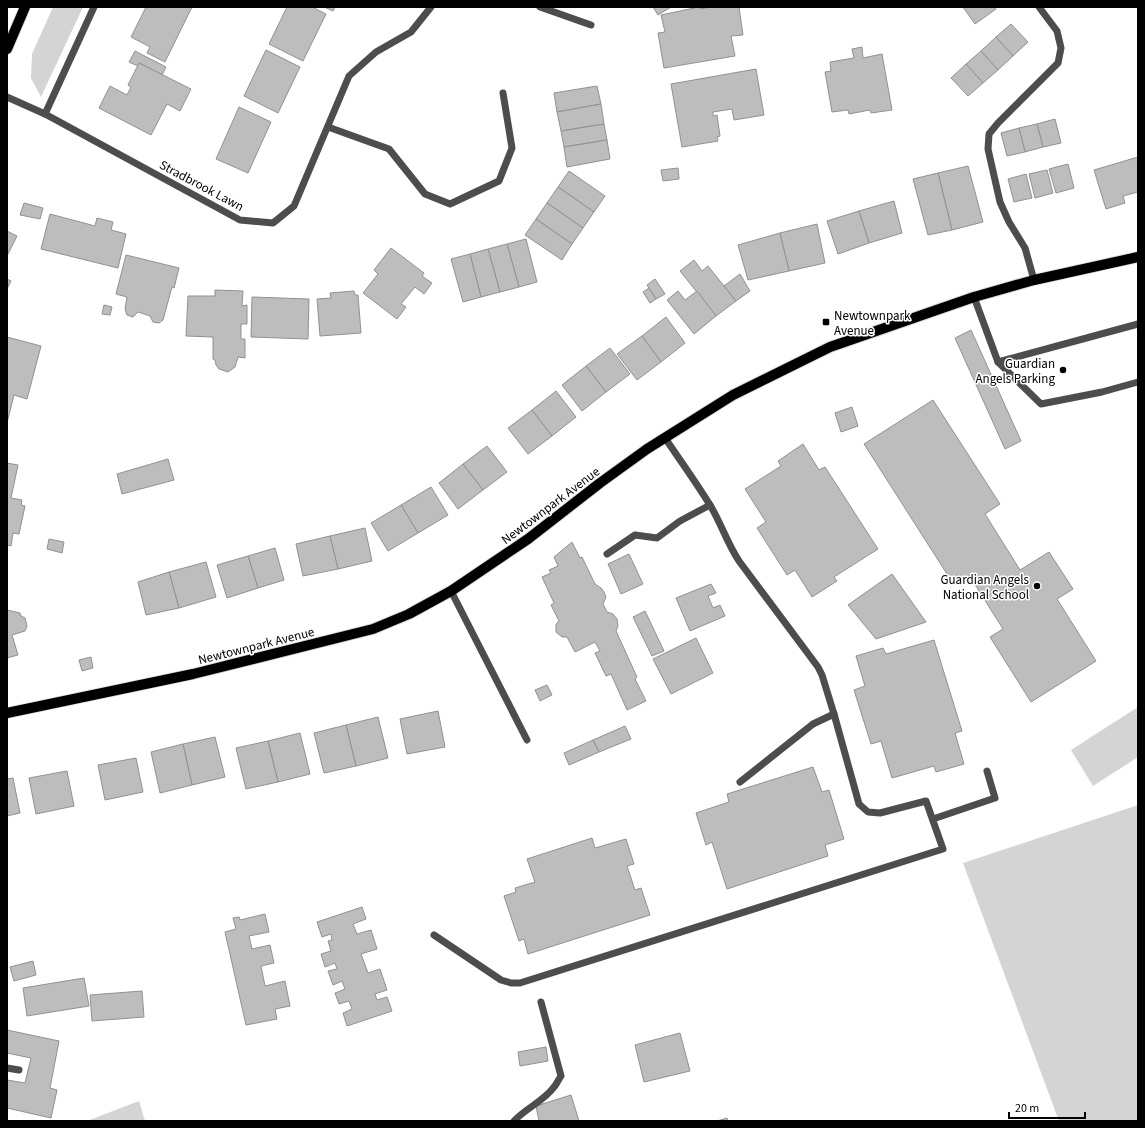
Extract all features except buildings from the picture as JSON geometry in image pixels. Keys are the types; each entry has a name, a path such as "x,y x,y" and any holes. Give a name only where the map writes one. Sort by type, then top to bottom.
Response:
{"main road":[{"path":"7,49 25,7"},
{"name":"Newtownpark Avenue","path":"7,713 193,674 373,629 409,614 451,591 528,539 600,482 665,438 733,395 830,347 974,297 1034,280 1138,257"}],"street":[{"path":"45,114 94,7"},
{"name":"Stradbrook Lawn","path":"7,97 45,114 240,220 273,223 294,206 349,76 376,52 411,32 431,7"},
{"path":"540,7 591,25"},
{"path":"1034,280 1025,248 1009,222 1000,202 988,149 990,134 998,123 1058,63 1061,48 1057,31 1039,7"},
{"path":"328,127 389,149 425,194 450,204 499,181 512,148 503,93"},
{"path":"974,297 998,362 1041,404 1102,392 1138,382"},
{"path":"998,362 1138,324"},
{"path":"434,935 501,980 511,984 520,983 943,849 926,800 880,813 868,812 859,804 834,714 822,675 818,667 739,561 710,505 665,438"},
{"path":"607,554 635,535 657,538 680,521 710,505"},
{"path":"451,591 527,740"},
{"path":"740,782 808,727 834,714"},
{"path":"933,819 995,798 987,771"},
{"path":"514,1121 529,1107 546,1096 554,1087 560,1076 541,1002"},
{"path":"7,1068 19,1070"}],"shaded area":[{"path":"53,7 83,7 41,97 31,78 32,54"},
{"path":"1138,707 1138,757 1093,786 1071,750"},
{"path":"1138,805 1138,1121 1059,1121 963,863"},
{"path":"139,1101 145,1121 87,1121"}],"place":[{"name":"Newtownpark Avenue","path":"826,322"},
{"name":"Guardian Angels Parking","path":"1063,370"},
{"name":"Guardian Angels National School","path":"1037,586"}]}
